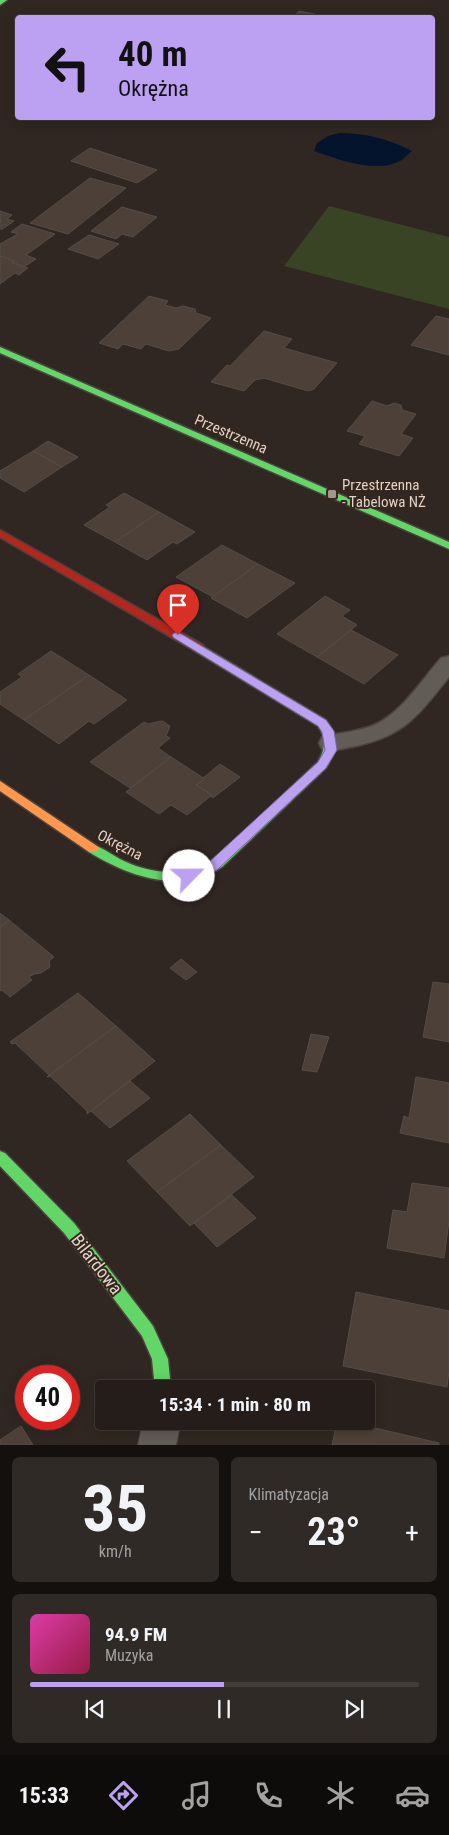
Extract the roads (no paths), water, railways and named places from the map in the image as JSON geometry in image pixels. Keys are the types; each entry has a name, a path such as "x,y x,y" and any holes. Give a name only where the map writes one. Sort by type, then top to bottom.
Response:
{"street":[{"path":"0,3 4,0"},
{"name":"Przestrzenna","path":"0,350 449,546"},
{"path":"0,533 178,635 316,719 328,731 330,743"},
{"name":"Okrężna","path":"0,785 105,857 127,868 159,877 189,876 212,866 322,765 331,750 330,743"},
{"name":"Bilardowa","path":"0,1157 69,1228 148,1331 160,1359 162,1380"},
{"path":"157,1445 160,1430"}],"lane":[{"path":"330,743 365,736 387,727 406,712 449,663"}],"water":[{"path":"339,133 359,134 377,138 395,143 412,151 400,161 390,165 368,166 314,151 317,143 328,136"}],"place":[{"name":"Przestrzenna - Tabelowa NŻ","path":"332,494"}]}
